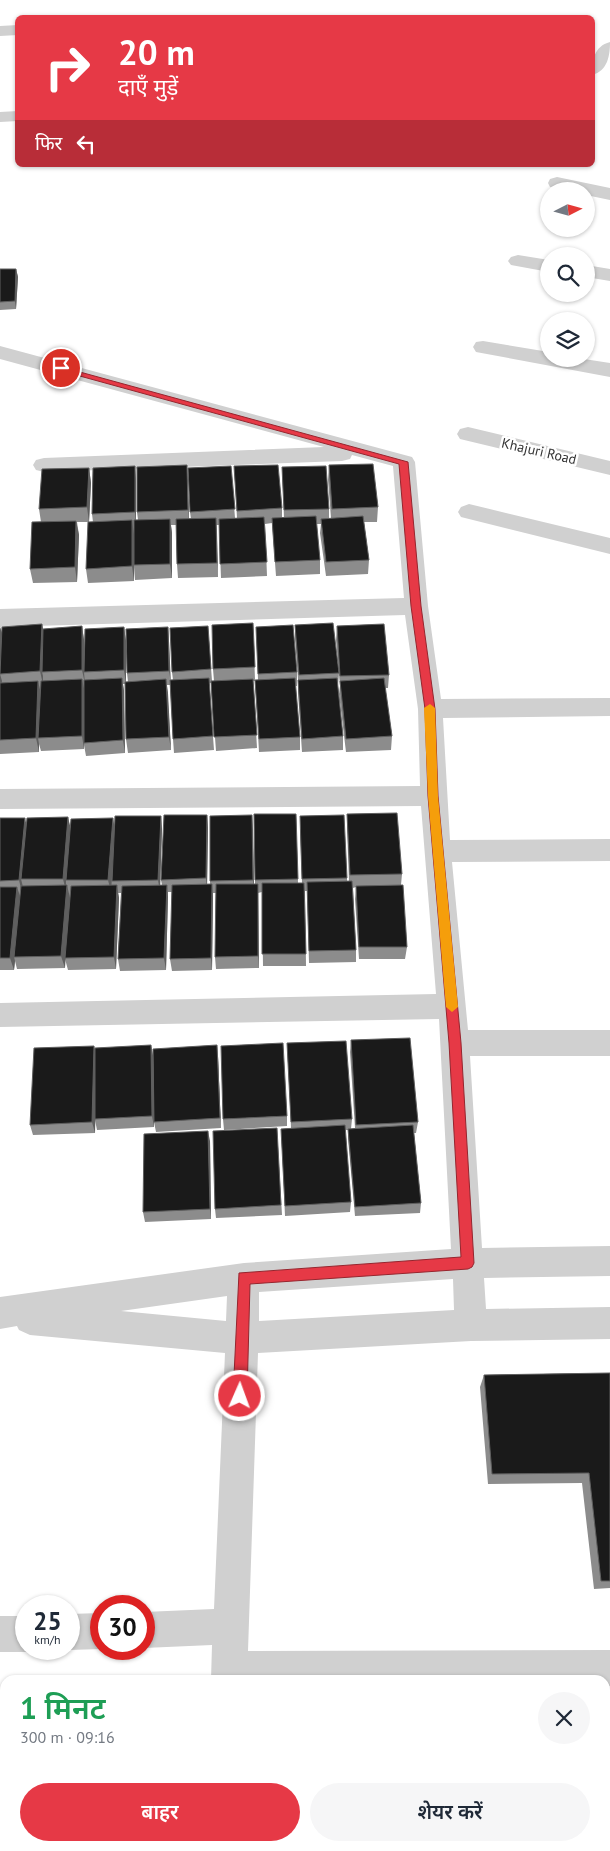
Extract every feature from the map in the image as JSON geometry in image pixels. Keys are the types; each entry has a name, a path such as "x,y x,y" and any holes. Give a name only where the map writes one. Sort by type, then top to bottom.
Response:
{"street":[{"path":"0,31 15,30"},
{"path":"595,66 610,47"},
{"path":"0,116 15,116"},
{"path":"595,191 610,194"},
{"path":"518,261 540,265"},
{"path":"595,272 610,275"},
{"path":"483,347 610,370"},
{"path":"0,352 404,462 416,606 430,709 433,796 455,1043 471,1325"},
{"name":"Khajuri Road","path":"468,434 610,468"},
{"path":"44,465 370,453"},
{"path":"468,512 610,546"},
{"path":"0,618 416,606"},
{"path":"430,709 610,707"},
{"path":"0,799 433,796"},
{"path":"438,851 610,850"},
{"path":"0,1015 452,1006"},
{"path":"455,1043 610,1043"},
{"path":"0,1313 244,1278 468,1263 610,1261"},
{"path":"244,1278 230,1674 610,1668"},
{"path":"0,1317 242,1338 471,1325 610,1323"},
{"path":"155,1630 232,1626"},
{"path":"0,1634 15,1634"}],"building":[{"path":"0,269 16,269 15,301 0,302"},
{"path":"373,464 378,507 332,509 329,465"},
{"path":"187,465 188,510 137,512 137,467"},
{"path":"278,465 282,508 237,511 234,466"},
{"path":"135,466 135,512 92,514 93,468"},
{"path":"231,466 235,509 190,512 188,468"},
{"path":"326,466 329,509 284,510 282,467"},
{"path":"89,468 87,507 39,509 42,469"},
{"path":"316,516 320,560 275,562 272,518"},
{"path":"363,516 369,560 326,562 321,519"},
{"path":"264,517 267,562 220,564 219,519"},
{"path":"216,518 217,563 177,564 176,519"},
{"path":"170,519 170,564 134,565 134,520"},
{"path":"132,520 132,566 86,569 88,522"},
{"path":"76,521 75,567 30,569 32,522"},
{"path":"253,623 255,667 213,669 212,625"},
{"path":"333,623 339,673 299,675 295,625"},
{"path":"42,624 40,671 0,674 2,627"},
{"path":"384,624 389,675 340,676 337,626"},
{"path":"293,625 297,672 258,674 256,627"},
{"path":"82,626 82,670 42,672 43,629"},
{"path":"208,626 211,669 172,672 170,628"},
{"path":"124,627 124,670 84,672 85,629"},
{"path":"168,627 169,671 127,673 126,629"},
{"path":"122,678 123,740 84,743 84,680"},
{"path":"209,678 213,736 173,739 170,680"},
{"path":"295,678 300,737 259,739 255,680"},
{"path":"337,678 343,736 302,739 298,680"},
{"path":"384,678 392,736 346,739 340,681"},
{"path":"82,679 82,736 38,738 41,681"},
{"path":"166,679 169,737 126,739 125,682"},
{"path":"253,679 257,735 214,737 211,681"},
{"path":"38,681 36,738 0,740 0,683"},
{"path":"397,813 402,874 350,875 347,814"},
{"path":"254,814 296,814 298,879 255,880"},
{"path":"164,815 207,815 206,878 161,880"},
{"path":"252,815 253,880 210,881 210,816"},
{"path":"344,815 347,878 302,879 300,816"},
{"path":"115,816 161,816 158,880 112,881"},
{"path":"68,817 63,879 21,879 27,818"},
{"path":"0,818 25,818 19,880 0,881"},
{"path":"113,818 108,880 66,880 71,819"},
{"path":"352,881 356,950 309,951 307,882"},
{"path":"262,883 304,883 306,954 262,954"},
{"path":"212,884 211,958 170,959 172,885"},
{"path":"216,884 258,884 258,956 215,957"},
{"path":"67,885 61,956 14,957 21,886"},
{"path":"117,885 114,957 65,958 71,886"},
{"path":"167,885 164,958 118,959 122,886"},
{"path":"403,885 407,947 359,947 356,886"},
{"path":"0,887 17,887 10,958 0,958"},
{"path":"410,1038 418,1122 356,1125 351,1040"},
{"path":"346,1041 352,1119 291,1122 287,1043"},
{"path":"283,1043 287,1116 223,1119 221,1046"},
{"path":"151,1045 152,1116 95,1119 95,1048"},
{"path":"217,1045 220,1118 154,1122 153,1049"},
{"path":"94,1046 92,1122 30,1125 34,1048"},
{"path":"345,1125 351,1202 285,1206 281,1129"},
{"path":"413,1125 421,1203 355,1207 348,1129"},
{"path":"277,1128 281,1205 215,1209 213,1131"},
{"path":"208,1131 210,1209 143,1212 144,1134"},
{"path":"610,1373 610,1581 601,1581 589,1473 492,1474 484,1375"}],"slow traffic":[{"path":"430,708 433,796 452,1007"}],"route":[{"path":"61,368 404,462 416,606 430,709 433,796 455,1043 468,1263 244,1278 240,1396"}]}
